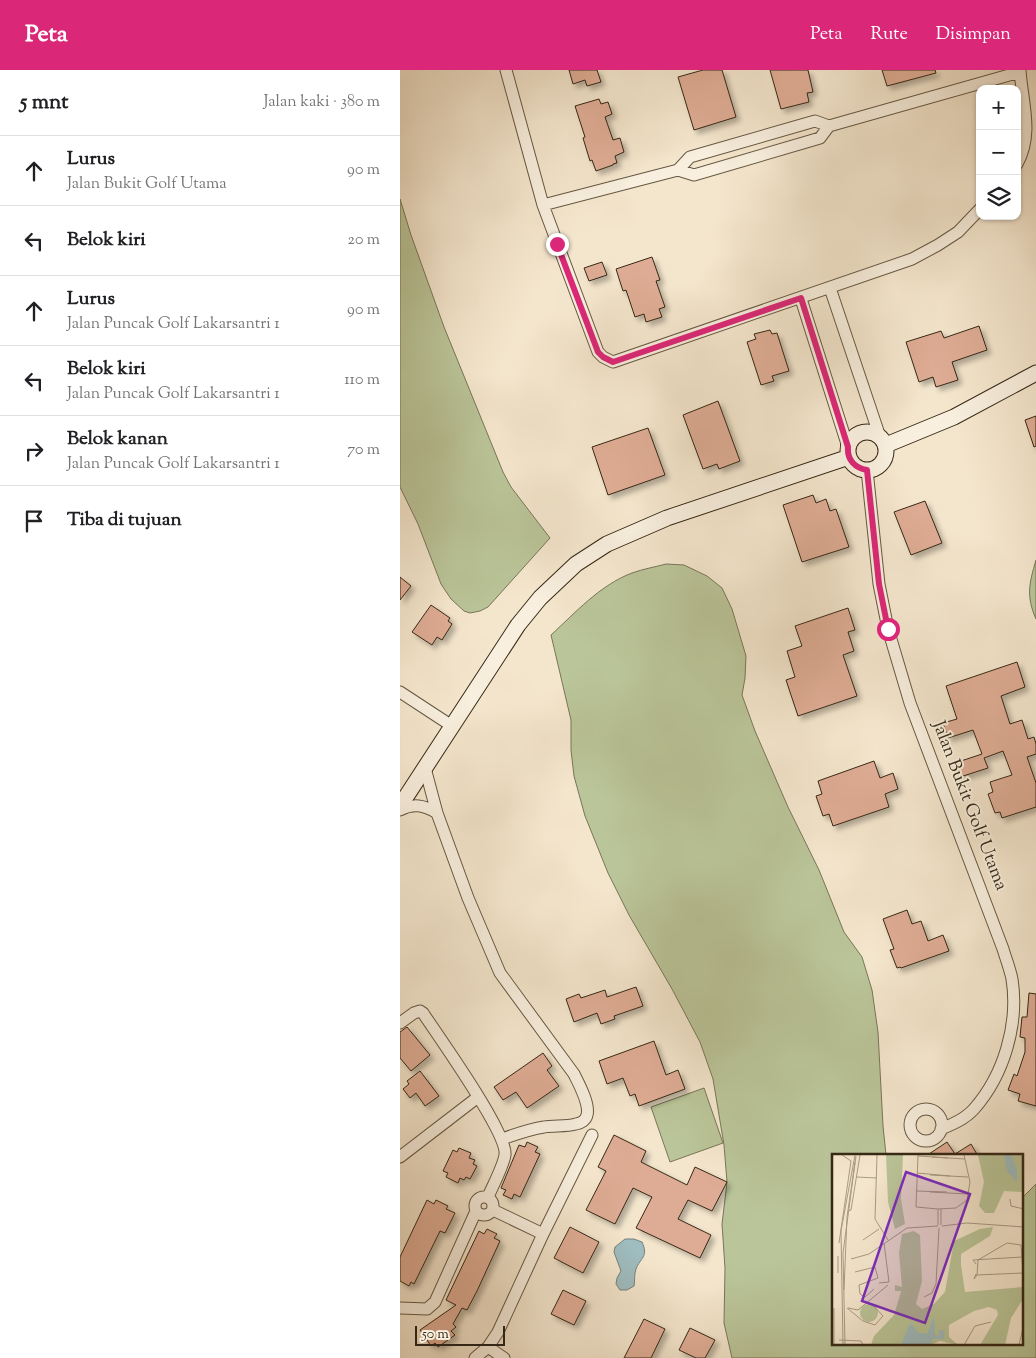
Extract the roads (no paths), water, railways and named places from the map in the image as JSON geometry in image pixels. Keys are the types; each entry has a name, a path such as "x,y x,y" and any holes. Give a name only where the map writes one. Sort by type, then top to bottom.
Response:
{"street":[{"path":"506,70 543,205 593,341 598,352 613,362 912,259 958,232 976,213"},
{"path":"543,205 678,170 694,175 820,138 829,126 1020,71 1027,133 1021,158"},
{"path":"678,170 690,157 816,121 829,126"},
{"path":"801,298 854,465 867,470 874,469 883,462 887,451 830,288"},
{"path":"883,441 954,417 1036,373"},
{"path":"849,452 852,440 862,433 874,433 883,441"},
{"path":"400,806 518,625 540,598 576,564 607,544 667,518 849,452"},
{"name":"Jalan Bukit Golf Utama","path":"867,470 879,584 894,647 910,703 1003,949 1012,979 1013,1007 1009,1039 1000,1070 974,1109 962,1119 941,1130"},
{"path":"400,692 452,726"},
{"path":"425,768 437,813 468,898 500,973 574,1074 582,1090 587,1107 587,1115 583,1121 576,1124 545,1126 502,1139"},
{"path":"400,810 416,805 424,806 437,813"},
{"path":"400,1024 414,1013 420,1011 422,1013 478,1097 502,1139 505,1156 488,1197"},
{"path":"400,1157 478,1097"},
{"path":"476,1358 488,1347 498,1332 592,1134"},
{"path":"400,1308 427,1309 435,1302 476,1211 475,1205 477,1200 480,1197 488,1197 493,1202 493,1210"},
{"path":"493,1210 543,1234"},
{"path":"476,1211 479,1214 487,1215 493,1210"},
{"path":"488,1347 504,1358"}],"water":[{"path":"625,1239 634,1239 642,1242 645,1251 635,1271 634,1286 627,1290 620,1290 616,1284 621,1271 614,1252 615,1247"}]}
